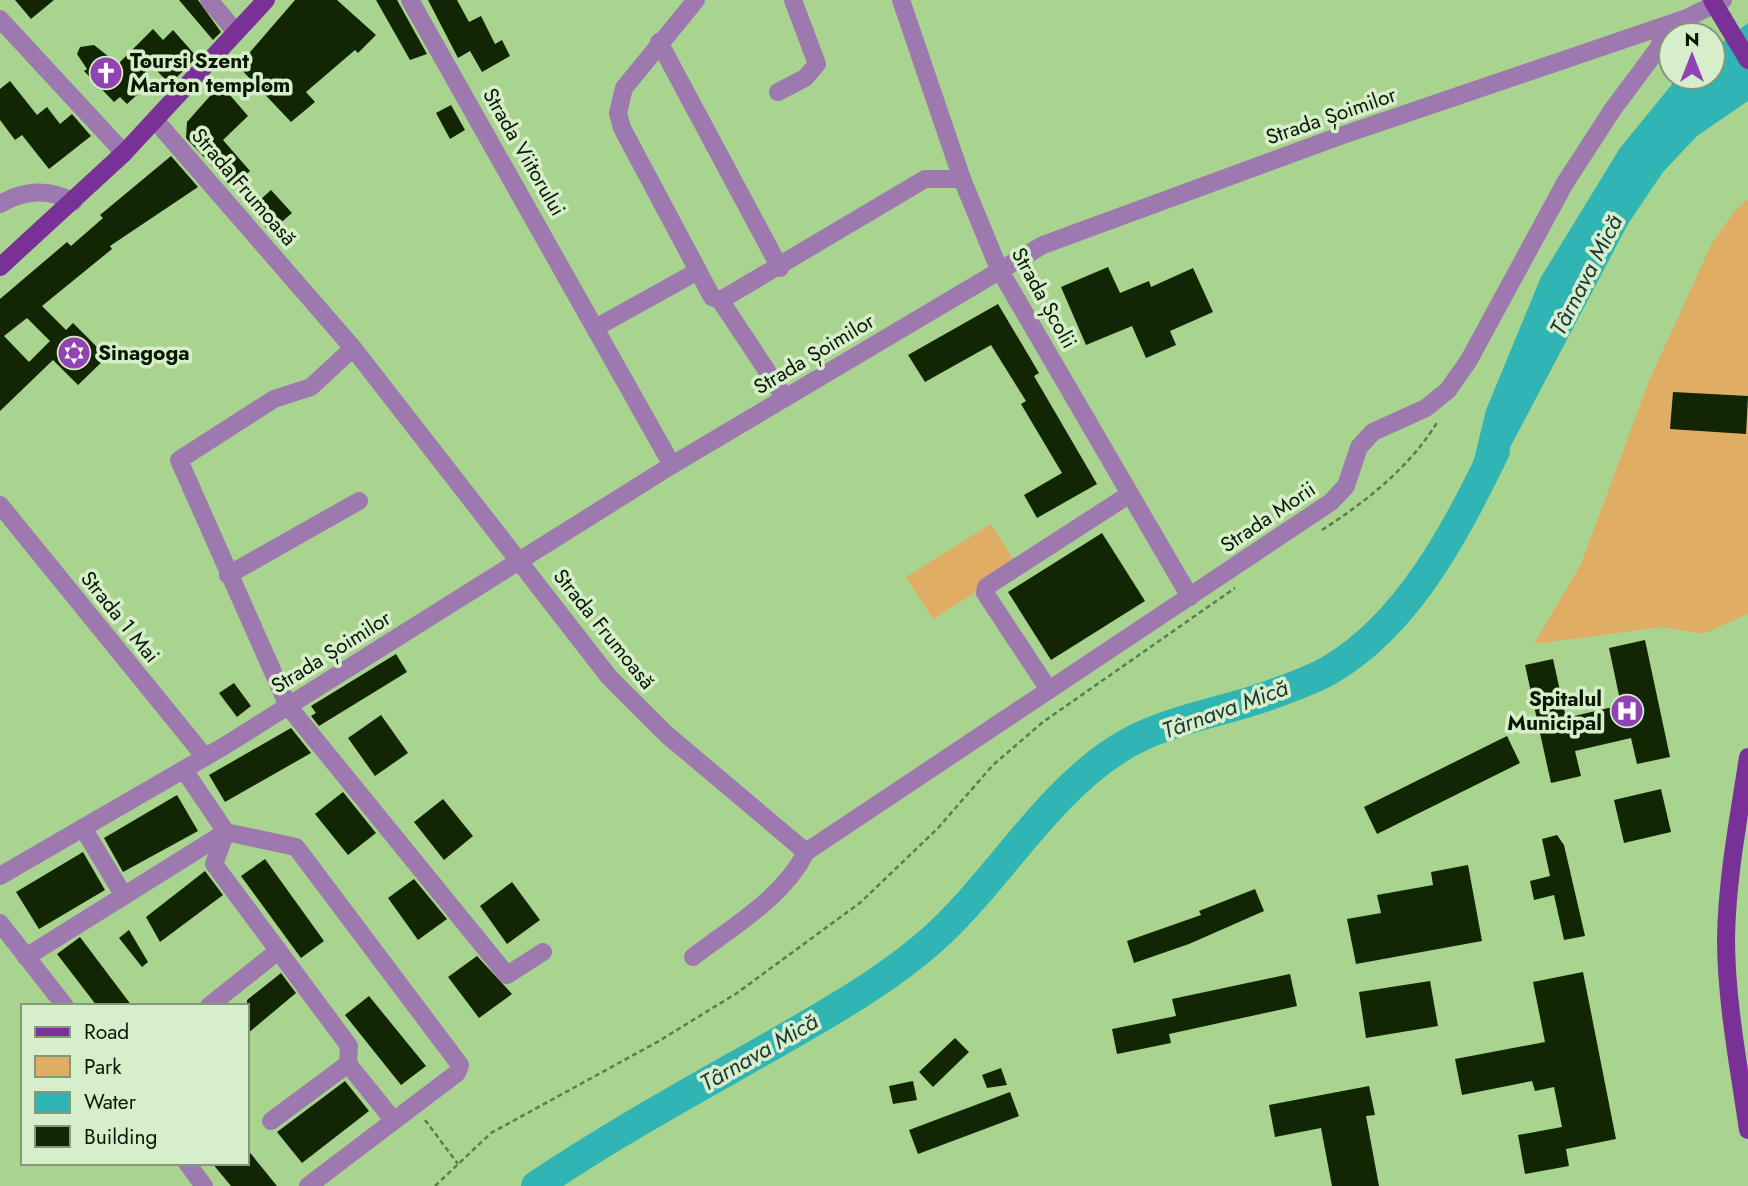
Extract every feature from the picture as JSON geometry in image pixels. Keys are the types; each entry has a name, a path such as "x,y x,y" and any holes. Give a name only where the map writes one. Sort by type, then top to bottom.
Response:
{"main road":[{"path":"0,267 124,153 266,0"},
{"path":"1718,5 1748,60"},
{"path":"1748,757 1733,859 1726,939 1732,1014 1748,1130"}],"street":[{"path":"209,0 236,32"},
{"name":"Strada Viitorului","path":"410,0 673,465"},
{"path":"696,0 624,88 618,113 622,128 712,297 720,300 785,398"},
{"path":"778,92 805,78 817,64 793,0"},
{"name":"Strada Școlii","path":"901,0 962,179 999,269 1190,597"},
{"name":"Strada Șoimilor","path":"1677,21 1718,5"},
{"path":"0,19 124,153"},
{"name":"Strada Șoimilor","path":"0,876 184,770 673,465 999,269 1063,235 1657,28"},
{"path":"659,42 780,268"},
{"name":"Strada Morii","path":"806,852 1331,502 1346,486 1359,447 1373,432 1426,408 1448,390 1469,360 1587,147 1657,50"},
{"name":"Strada Frumoasă","path":"155,120 353,348 609,677 639,709 806,852"},
{"path":"720,300 780,268 925,179 962,179"},
{"path":"0,204 37,191 61,194 73,202"},
{"path":"597,327 698,271"},
{"path":"353,348 311,387 274,399 178,460 288,706 508,975 543,952"},
{"path":"1049,690 985,593 986,587 1130,494"},
{"path":"228,575 359,501"},
{"name":"Strada 1 Mai","path":"0,505 205,757"},
{"path":"184,770 226,832 296,847 457,1058 457,1073 308,1186"},
{"path":"83,828 124,896"},
{"path":"26,957 226,832"},
{"path":"226,832 214,864 349,1046 348,1064 394,1121"},
{"path":"693,957 775,893 797,871 806,852"},
{"path":"0,923 63,1004"},
{"path":"212,1004 278,951"},
{"path":"271,1121 348,1064"},
{"path":"188,1165 204,1186"}],"path":[{"path":"1313,536 1357,508 1421,450 1441,417"},
{"path":"435,1186 491,1132 659,1041 737,993 849,911 938,828 993,765 1043,722 1236,587"},
{"path":"415,1106 458,1164"}],"green space":[{"path":"1748,199 1748,614 1703,634 1662,627 1534,644 1581,564 1649,381 1711,245 1733,213"},
{"path":"991,524 1017,566 933,619 906,577"}],"water":[{"path":"1748,23 1748,101 1697,136 1663,172 1628,224 1486,493 1469,480 1486,410 1541,277 1620,148 1667,91 1727,91 1727,39"}],"building":[{"path":"15,0 54,0 31,19"},
{"path":"179,0 198,0 221,32 213,40"},
{"path":"295,0 337,0 376,35 358,53 355,50 306,92 315,102 291,122 238,66"},
{"path":"376,0 397,0 427,54 410,60"},
{"path":"428,0 457,0 469,22 481,16 495,44 502,40 510,56 482,72 470,51 458,58"},
{"path":"153,29 163,40 173,30 197,57 170,84 152,66 131,86 138,94 127,104 120,97 114,102 84,71 87,69 77,54 80,47 94,45 118,64"},
{"path":"10,81 37,115 47,107 60,124 72,114 91,136 49,169 22,135 15,140 0,120 0,89"},
{"path":"218,87 223,87 248,116 223,140 250,171 232,187 186,138 187,122"},
{"path":"451,105 465,130 450,139 436,113"},
{"path":"171,156 198,187 110,246 112,249 42,306 66,330 73,323 107,357 78,385 53,360 0,411 0,299 67,242 71,246 103,218 100,215","holes":["27,318 50,341 29,362 4,336"]},
{"path":"271,190 292,213 270,232 250,209"},
{"path":"1108,267 1120,293 1149,281 1151,287 1193,268 1213,312 1170,331 1176,345 1146,358 1132,326 1086,345 1061,287"},
{"path":"998,304 1039,373 1034,376 1097,484 1037,518 1024,495 1062,473 1021,404 1026,401 991,345 925,382 908,355"},
{"path":"1673,392 1748,396 1746,434 1670,429"},
{"path":"1102,533 1145,601 1051,660 1008,592"},
{"name":"Spitalul Municipal","path":"1645,640 1670,757 1637,764 1631,738 1575,751 1581,776 1551,783 1525,665 1553,659 1566,718 1621,705 1609,648"},
{"path":"396,654 407,672 319,726 311,716 316,713 311,706"},
{"path":"234,683 251,706 237,717 219,693"},
{"path":"381,715 408,753 375,776 348,738"},
{"path":"291,728 311,753 225,802 209,775"},
{"path":"1507,736 1520,763 1377,834 1364,807"},
{"path":"1661,789 1671,832 1624,843 1614,800"},
{"path":"343,792 376,833 348,855 315,814"},
{"path":"177,795 198,831 123,872 104,838"},
{"path":"443,799 473,836 444,860 414,822"},
{"path":"1557,835 1564,845 1585,936 1564,940 1554,895 1534,900 1530,881 1550,876 1542,839"},
{"path":"83,852 105,890 39,929 16,892"},
{"path":"265,859 324,941 301,958 241,876"},
{"path":"1468,865 1482,941 1356,964 1347,919 1381,913 1377,895 1433,885 1431,872"},
{"path":"205,871 223,895 160,942 146,917"},
{"path":"414,879 447,919 418,940 388,898"},
{"path":"512,882 540,920 507,944 480,906"},
{"path":"1255,889 1264,911 1189,944 1134,963 1127,941 1201,915 1199,911"},
{"path":"129,930 148,962 142,967 119,938"},
{"path":"80,937 130,1004 95,1004 57,954"},
{"path":"477,956 512,994 479,1018 448,977"},
{"path":"1583,972 1616,1139 1566,1149 1569,1166 1525,1174 1518,1135 1562,1127 1554,1087 1535,1091 1532,1081 1462,1095 1455,1059 1545,1042 1533,982"},
{"path":"281,973 296,993 248,1033 247,1000"},
{"path":"1290,974 1297,1006 1169,1034 1171,1043 1117,1054 1112,1029 1176,1016 1172,999"},
{"path":"1430,981 1438,1026 1366,1038 1359,992"},
{"path":"369,996 426,1066 401,1085 345,1015"},
{"path":"955,1038 969,1052 933,1087 919,1072"},
{"path":"1001,1068 1007,1085 987,1088 982,1075"},
{"path":"345,1081 369,1111 302,1163 277,1132"},
{"path":"913,1081 917,1100 893,1104 889,1086"},
{"path":"1369,1086 1375,1115 1366,1116 1379,1186 1332,1186 1321,1128 1275,1137 1269,1105"},
{"path":"1010,1092 1019,1116 918,1154 909,1130"},
{"path":"248,1150 277,1186 231,1186 214,1165 248,1165"}],"waterway":[{"name":"Târnava Mică","path":"536,1186 621,1132 830,1012 913,956 956,917 1067,791 1118,749 1173,724 1307,681 1357,652 1406,602 1427,574 1464,513 1495,451"}],"place":[{"name":"Toursi Szent Marton templom","path":"106,73"},
{"name":"Sinagoga","path":"74,353"},
{"name":"Spitalul Municipal","path":"1627,711"}]}
